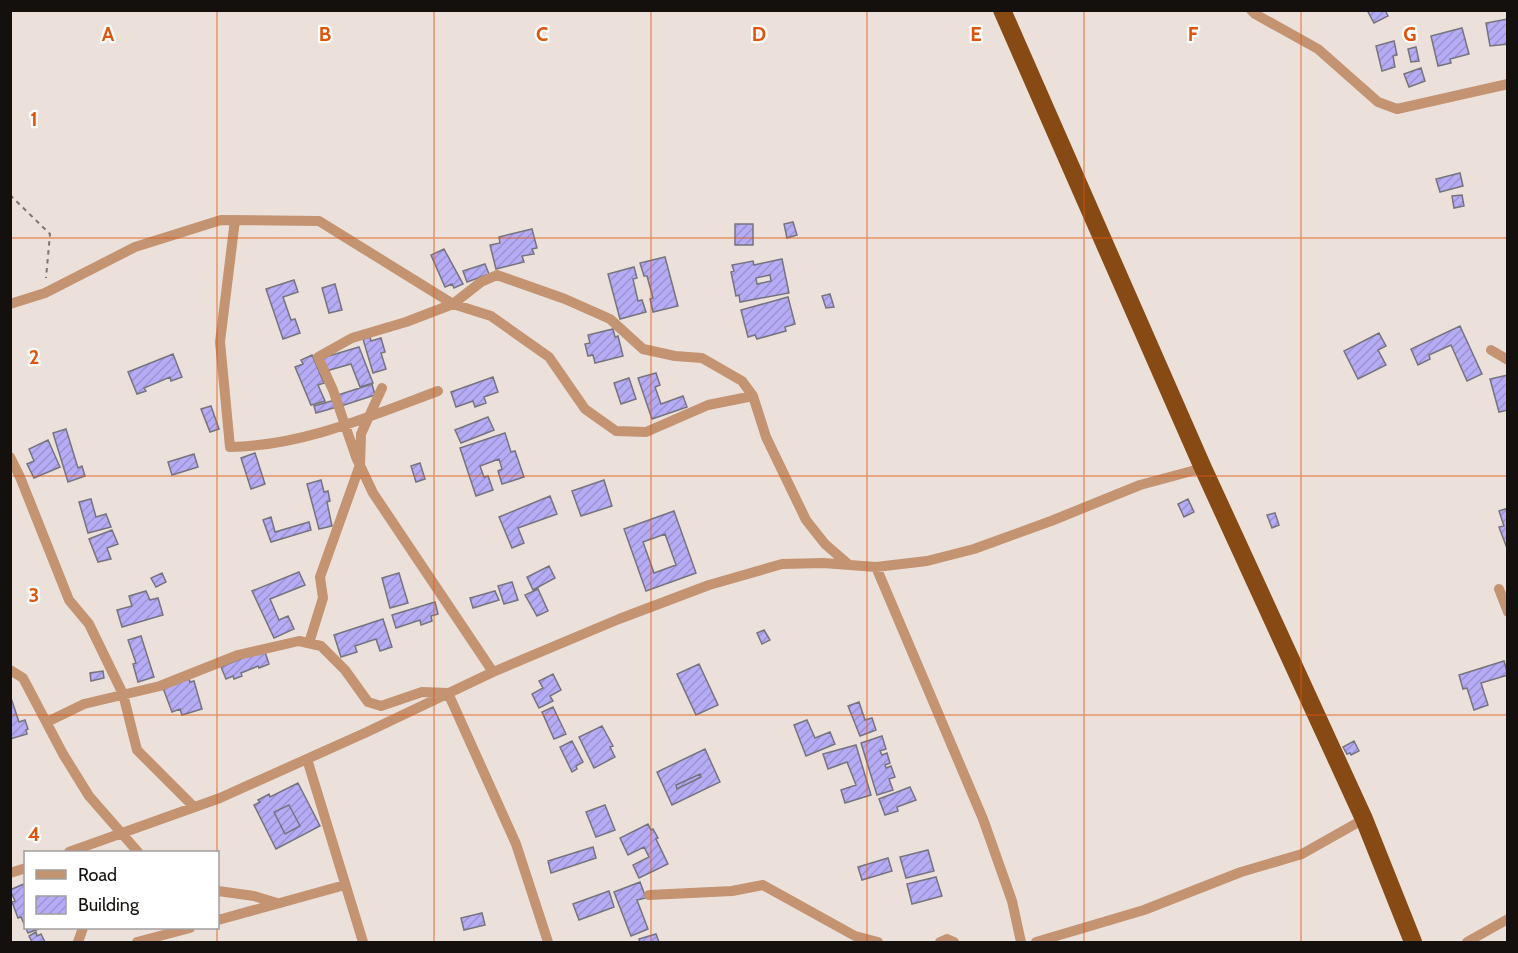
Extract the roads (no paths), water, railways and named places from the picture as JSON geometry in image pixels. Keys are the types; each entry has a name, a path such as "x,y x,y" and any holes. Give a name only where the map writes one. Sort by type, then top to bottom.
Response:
{"highway":[{"path":"1002,10 1203,468 1364,819 1413,942"}],"street":[{"path":"1251,10 1318,49 1377,102 1397,109 1508,84"},
{"path":"10,304 45,293 135,247 221,220 319,220 453,304 491,316 549,357 585,409 616,431 646,432 708,405 753,396"},
{"path":"235,220 220,342 230,447 257,446 292,440 369,417 438,391"},
{"path":"493,672 373,493 318,357 352,338 406,322 453,304 481,282 497,276 512,279 610,319 643,349 675,356 702,358 742,381 753,396 766,436 806,520 825,544 848,564"},
{"path":"1491,350 1508,360"},
{"path":"309,643 323,598 320,577 360,465 361,434 382,388"},
{"path":"10,457 69,600 89,624 123,694 137,750 194,807"},
{"path":"76,851 220,798 493,672 619,619 751,572 782,564 848,564 876,567 927,561 974,549 1140,485 1203,468"},
{"path":"876,567 983,819 1012,901 1021,942"},
{"path":"1499,589 1508,612"},
{"path":"46,722 84,704 160,686 238,655 299,641 321,646 345,670 368,702 381,706 422,692 448,693"},
{"path":"10,670 23,678 63,754 89,796 137,851"},
{"path":"448,693 516,844 548,942"},
{"path":"308,759 363,942"},
{"path":"1036,942 1144,910 1241,873 1302,854 1364,819"},
{"path":"219,920 345,885"},
{"path":"649,895 720,892 764,885 855,936 878,942"},
{"path":"219,891 254,896 277,903"},
{"path":"1467,942 1508,919"},
{"path":"136,942 182,929"},
{"path":"940,942 947,939 954,942"}]}
